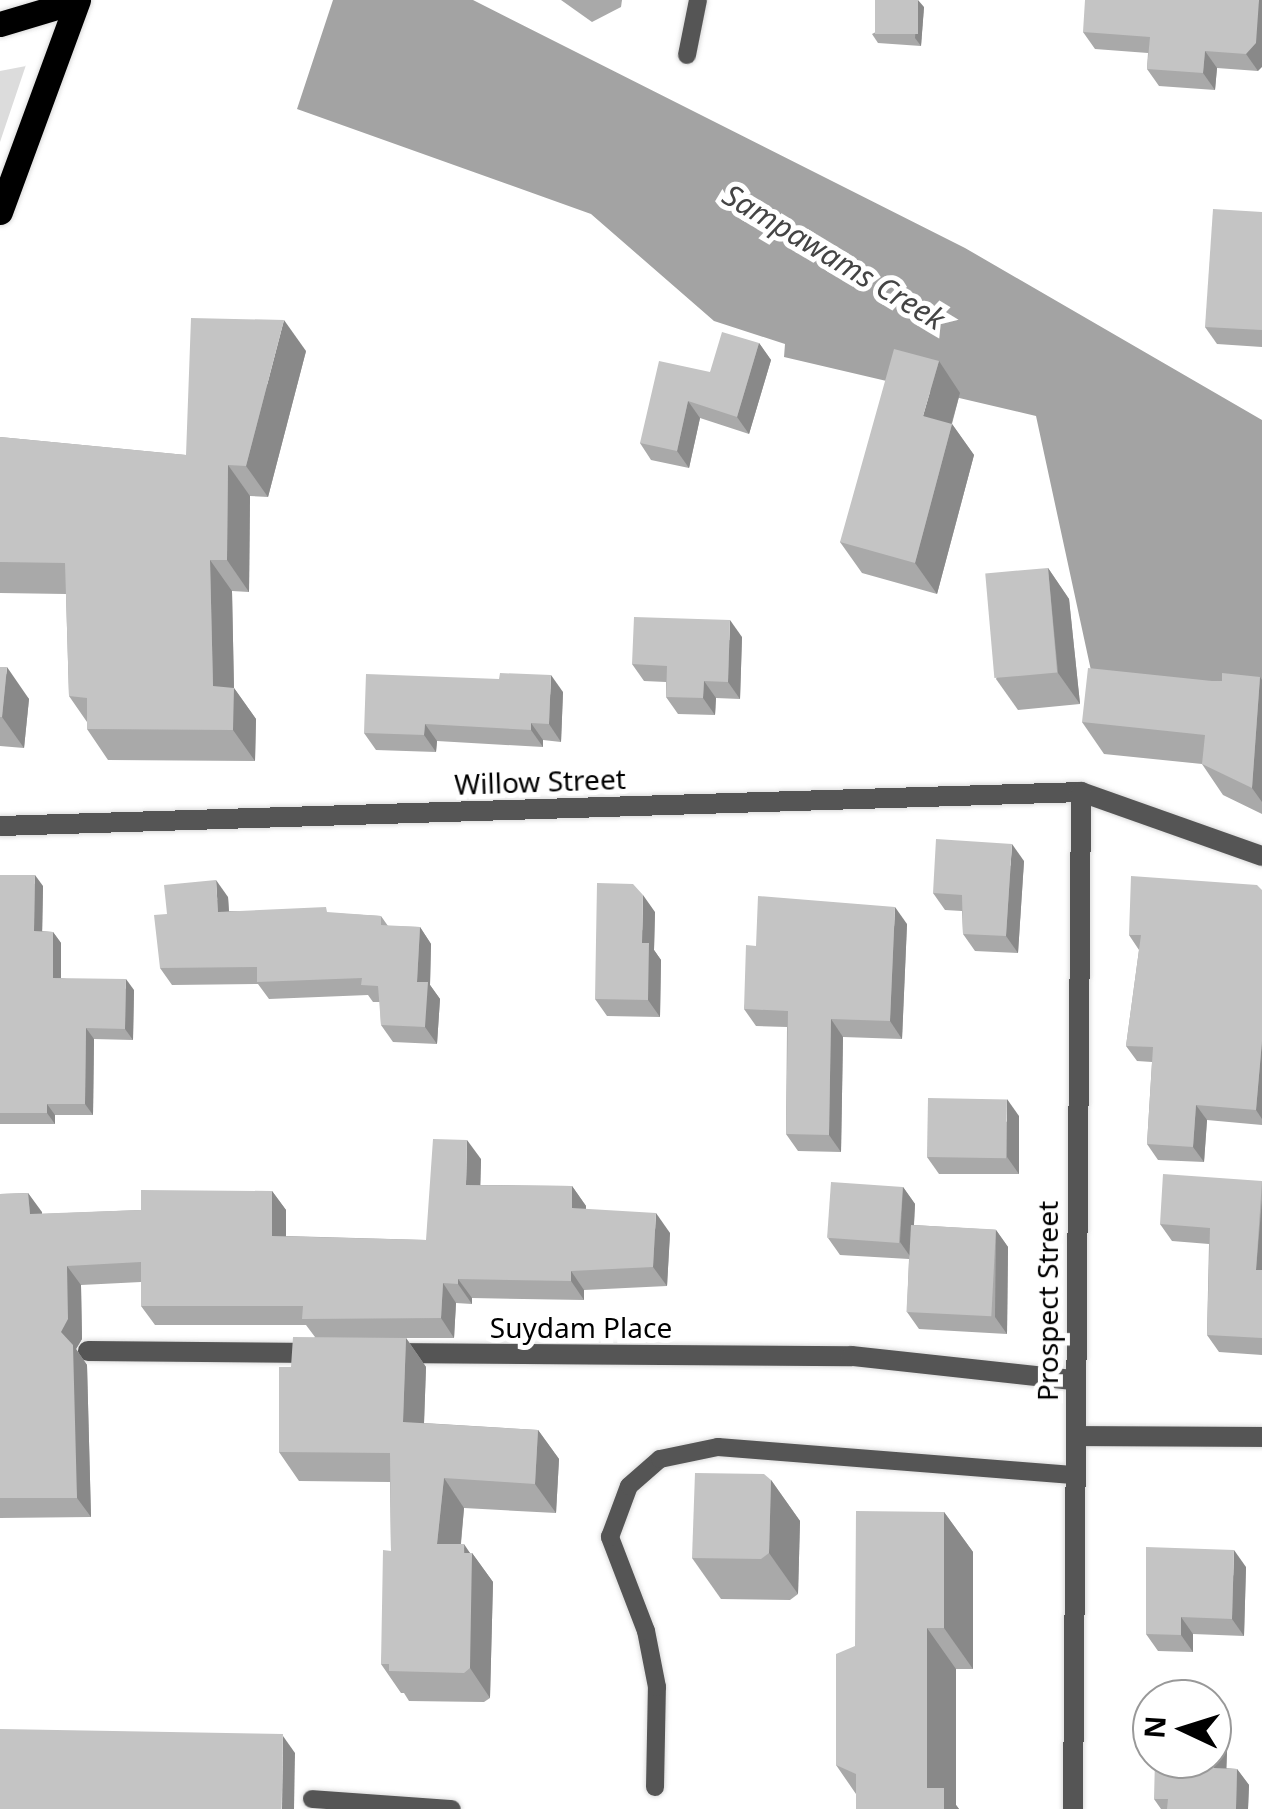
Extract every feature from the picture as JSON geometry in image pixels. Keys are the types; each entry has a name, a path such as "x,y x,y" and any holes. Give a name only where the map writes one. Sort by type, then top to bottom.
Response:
{"main road":[{"path":"0,24 78,1"},
{"path":"0,212 78,1"}],"street":[{"name":"Willow Street","path":"0,826 1081,792"},
{"path":"1081,792 1262,856"},
{"name":"Prospect Street","path":"1073,1809 1077,1436 1072,1380 1081,792"},
{"name":"Suydam Place","path":"88,1352 852,1356 1072,1380"},
{"path":"1077,1436 1262,1437"}],"lane":[{"path":"687,55 698,0"},
{"path":"654,1788 657,1686 646,1630 610,1537 629,1486 660,1459 718,1448 1076,1475"},
{"path":"312,1799 452,1809"}],"shaded area":[{"path":"26,66 0,142 0,71"}],"water":[{"name":"Sampawams Creek","path":"333,0 473,0 965,248 1262,420 1262,714 1095,689 1036,416 784,357 785,344 714,321 591,214 297,109"}],"building":[{"path":"875,0 918,0 918,34 875,34"},
{"path":"1085,0 1259,0 1256,43 1246,54 1205,51 1203,73 1147,69 1150,37 1083,32"},
{"path":"1213,209 1262,212 1262,330 1205,327"},
{"path":"191,318 284,320 246,466 228,465 227,560 210,560 213,686 234,688 233,730 87,729 87,698 69,696 65,563 0,562 0,437 186,455"},
{"path":"722,332 759,343 737,417 688,401 677,451 640,443 659,361 710,372"},
{"path":"894,349 939,361 923,416 952,424 915,563 840,542"},
{"path":"1048,568 1057,673 994,678 985,573"},
{"path":"634,617 730,620 728,682 704,681 703,698 666,697 667,666 632,664"},
{"path":"0,667 7,667 2,717 0,717"},
{"path":"1088,668 1212,681 1222,681 1222,673 1260,677 1252,788 1202,764 1205,735 1082,722"},
{"path":"500,673 551,675 549,724 531,723 531,730 425,724 424,735 364,733 366,674 499,679"},
{"path":"936,839 1012,844 1006,936 963,934 962,895 933,893"},
{"path":"0,875 35,875 34,931 53,932 53,978 126,979 125,1029 86,1028 85,1104 47,1104 47,1113 0,1113"},
{"path":"1131,876 1257,885 1262,890 1262,1041 1256,1110 1196,1105 1193,1147 1147,1144 1153,1047 1126,1046 1141,935 1129,935"},
{"path":"216,880 218,912 326,907 327,912 381,916 381,925 420,927 417,982 428,982 425,1027 381,1025 378,986 361,985 362,978 257,982 257,967 160,968 154,915 167,914 164,885"},
{"path":"597,883 633,884 643,895 642,943 649,943 648,1000 595,999"},
{"path":"758,896 895,907 890,1021 831,1019 829,1135 786,1134 788,1011 744,1009 746,945 756,946"},
{"path":"928,1098 1007,1099 1006,1158 927,1157"},
{"path":"433,1139 467,1140 466,1185 572,1186 572,1208 656,1213 653,1267 571,1271 571,1281 458,1279 458,1284 443,1283 441,1318 302,1319 303,1306 141,1306 141,1262 67,1266 68,1319 61,1332 73,1345 77,1498 0,1498 0,1194 28,1193 30,1214 141,1210 141,1190 272,1191 272,1236 426,1240"},
{"path":"1163,1174 1262,1181 1256,1270 1262,1270 1262,1338 1207,1335 1210,1228 1160,1224"},
{"path":"831,1182 903,1187 899,1243 827,1238"},
{"path":"911,1225 996,1229 991,1316 906,1312"},
{"path":"293,1337 406,1338 403,1422 538,1430 535,1484 444,1478 437,1544 464,1544 464,1553 472,1553 470,1668 464,1673 389,1671 389,1664 381,1664 383,1550 391,1551 390,1453 279,1452 279,1367 291,1367"},
{"path":"695,1473 764,1474 771,1480 769,1553 761,1559 692,1558"},
{"path":"856,1511 944,1512 944,1628 927,1628 927,1788 944,1788 944,1809 856,1809 856,1774 836,1765 836,1654 855,1646"},
{"path":"1146,1547 1234,1550 1232,1619 1181,1617 1181,1635 1146,1634"},
{"path":"0,1729 283,1734 282,1809 0,1809"},
{"path":"1232,1769 1237,1769 1236,1809 1167,1809 1168,1799 1154,1799 1154,1779 1232,1779"}]}
